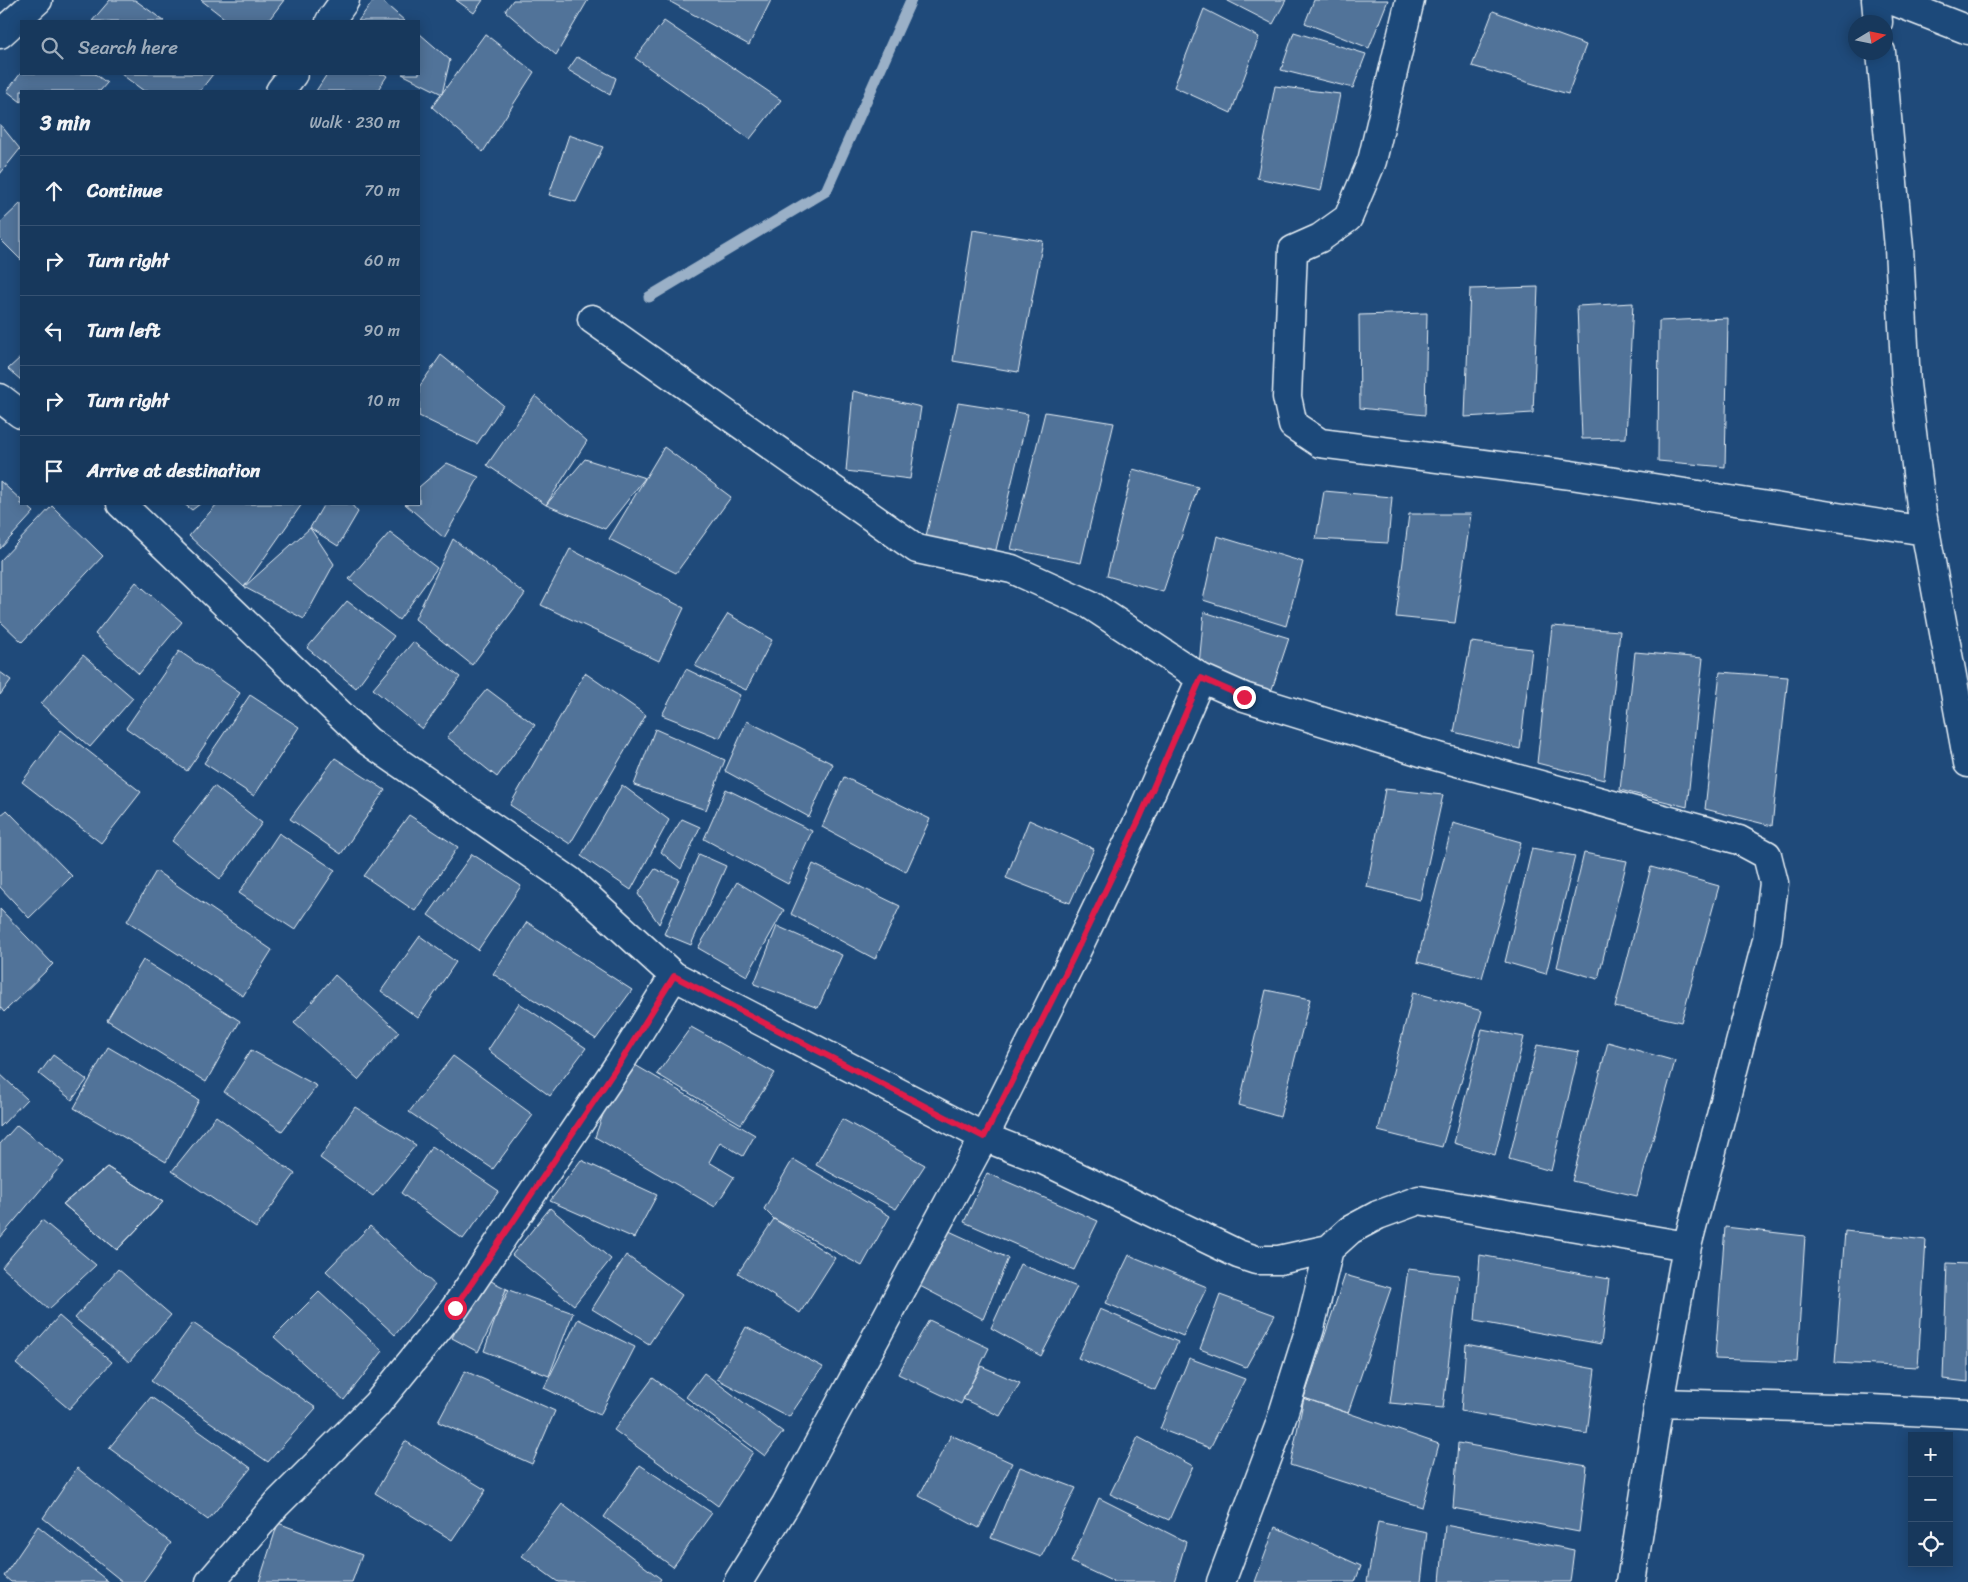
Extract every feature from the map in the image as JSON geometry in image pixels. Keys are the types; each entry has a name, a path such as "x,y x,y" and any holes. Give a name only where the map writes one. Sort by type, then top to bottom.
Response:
{"street":[{"path":"0,34 38,0"},
{"path":"331,20 345,0"},
{"path":"1410,0 1372,162 1348,218 1320,238 1293,250 1287,397 1293,425 1320,443 1571,475 1925,531"},
{"path":"1876,0 1877,15"},
{"path":"1891,0 1968,30"},
{"path":"1882,60 1899,248 1906,384 1925,531 1968,763"},
{"path":"281,90 292,75"},
{"path":"592,319 917,549 1012,569 1089,604 1201,678 1244,697 1420,752 1739,840 1768,856 1774,883 1767,940 1687,1246 1659,1403 1632,1582"},
{"path":"0,398 20,413"},
{"path":"122,505 368,741 570,881 674,976 984,1137 1043,1160 1238,1254 1256,1260 1278,1260 1329,1249 1350,1230 1378,1215 1419,1200 1687,1246"},
{"path":"738,1582 786,1504 984,1137 1139,820 1201,678"},
{"path":"210,1582 277,1504 376,1405 455,1308 623,1058 674,976"},
{"path":"1221,1582 1279,1427 1310,1328 1329,1249"},
{"path":"1659,1403 1871,1409 1968,1414"}],"building":[{"path":"110,0 135,0 163,20 93,20"},
{"path":"201,0 284,0 269,20 227,20"},
{"path":"374,0 381,0 404,20 359,20"},
{"path":"456,0 483,0 474,13"},
{"path":"513,0 588,0 556,55 505,11"},
{"path":"667,0 771,0 749,45"},
{"path":"1226,0 1286,0 1273,24"},
{"path":"1314,0 1388,0 1369,48 1305,23"},
{"path":"1204,9 1259,37 1231,113 1174,87"},
{"path":"1493,11 1586,45 1568,94 1472,66"},
{"path":"664,21 781,100 750,139 635,58"},
{"path":"1294,32 1366,54 1353,88 1281,70"},
{"path":"420,34 450,60 442,94 404,75 420,75"},
{"path":"485,34 534,72 483,152 432,107"},
{"path":"577,57 616,78 610,95 568,70"},
{"path":"20,74 96,75 107,83 101,90 20,90 20,101 7,91"},
{"path":"122,75 212,75 201,90 143,90"},
{"path":"326,75 387,76 378,90 317,90"},
{"path":"1275,86 1340,94 1321,191 1257,178"},
{"path":"0,124 20,149 0,174"},
{"path":"569,135 603,147 576,202 549,195"},
{"path":"20,204 20,259 0,239 0,223"},
{"path":"973,230 1043,241 1018,372 953,361"},
{"path":"1538,287 1533,413 1465,417 1470,289"},
{"path":"1633,303 1626,438 1582,439 1577,306"},
{"path":"1427,313 1425,415 1360,408 1359,315"},
{"path":"1728,318 1725,467 1658,461 1659,321"},
{"path":"441,355 503,405 477,444 420,416 420,386"},
{"path":"20,358 20,379 8,369"},
{"path":"853,391 921,407 910,479 846,471"},
{"path":"535,396 587,441 546,505 487,465"},
{"path":"958,403 1028,414 995,554 925,540"},
{"path":"1045,412 1114,423 1081,563 1011,549"},
{"path":"664,447 731,497 676,573 609,539"},
{"path":"585,459 645,478 605,529 546,505"},
{"path":"447,463 479,477 444,538 406,505 420,505 420,486"},
{"path":"1133,469 1198,487 1163,592 1107,576"},
{"path":"0,481 20,499 20,505 26,505 34,512 0,549"},
{"path":"1324,491 1392,497 1388,543 1316,539"},
{"path":"185,505 199,505 192,510"},
{"path":"216,505 301,505 244,587 189,536"},
{"path":"323,505 352,505 358,512 338,546 310,528"},
{"path":"52,506 103,556 22,642 0,621 0,561"},
{"path":"1409,514 1471,514 1455,623 1396,617"},
{"path":"310,528 334,564 304,619 244,587"},
{"path":"390,532 437,568 399,620 349,579"},
{"path":"1217,536 1303,562 1286,626 1203,600"},
{"path":"453,539 525,594 472,665 415,619"},
{"path":"570,549 684,608 659,661 541,605"},
{"path":"136,582 182,622 139,674 95,634"},
{"path":"347,601 394,636 356,688 307,648"},
{"path":"1204,612 1289,638 1270,695 1199,665"},
{"path":"728,614 772,640 746,690 695,666"},
{"path":"1552,626 1620,631 1604,780 1537,763"},
{"path":"413,642 460,677 422,729 373,689"},
{"path":"1471,642 1532,649 1520,749 1454,732"},
{"path":"179,651 240,693 187,771 126,728"},
{"path":"1635,652 1703,658 1687,807 1620,790"},
{"path":"83,655 133,698 90,747 41,704"},
{"path":"686,669 740,695 720,738 662,715"},
{"path":"0,672 11,680 0,695"},
{"path":"1720,672 1788,677 1772,826 1705,809"},
{"path":"585,673 646,715 570,844 510,805"},
{"path":"487,689 535,725 497,777 447,737"},
{"path":"250,695 299,727 254,796 204,763"},
{"path":"747,721 833,764 809,817 725,771"},
{"path":"655,729 725,760 706,810 634,785"},
{"path":"61,730 141,792 101,843 22,782"},
{"path":"335,758 385,790 341,854 290,819"},
{"path":"844,777 930,819 906,872 822,827"},
{"path":"622,785 669,820 631,890 581,856"},
{"path":"214,786 262,823 220,879 172,841"},
{"path":"726,789 812,831 788,884 704,839"},
{"path":"1385,789 1443,795 1420,900 1367,887"},
{"path":"7,810 72,876 29,918 0,887 0,816"},
{"path":"409,815 458,847 415,911 364,876"},
{"path":"682,819 700,827 681,869 661,852"},
{"path":"1029,820 1094,849 1070,903 1006,878"},
{"path":"1453,823 1521,842 1482,978 1417,962"},
{"path":"279,833 335,870 295,930 239,893"},
{"path":"1532,848 1575,856 1546,974 1505,962"},
{"path":"1584,853 1627,861 1598,979 1557,967"},
{"path":"472,854 521,886 478,950 428,915"},
{"path":"699,854 726,866 691,945 664,934"},
{"path":"813,864 900,906 875,959 791,914"},
{"path":"1651,867 1719,886 1681,1022 1615,1007"},
{"path":"655,869 679,879 659,924 638,894"},
{"path":"156,871 272,950 243,996 127,921"},
{"path":"737,882 784,910 747,976 698,948"},
{"path":"0,909 53,964 4,1012 0,1007"},
{"path":"527,922 632,990 596,1039 493,974"},
{"path":"777,926 842,955 818,1008 754,984"},
{"path":"420,936 456,962 418,1018 381,991"},
{"path":"143,960 240,1021 206,1082 107,1020"},
{"path":"335,975 399,1032 358,1080 294,1023"},
{"path":"1266,990 1310,999 1280,1117 1239,1105"},
{"path":"1413,992 1482,1011 1442,1147 1378,1131"},
{"path":"519,1003 586,1048 550,1096 488,1050"},
{"path":"691,1027 775,1073 741,1124 657,1074"},
{"path":"1482,1029 1524,1037 1495,1155 1454,1143"},
{"path":"1608,1042 1675,1061 1637,1196 1572,1181"},
{"path":"1537,1045 1579,1052 1551,1171 1509,1159"},
{"path":"108,1047 199,1100 166,1162 74,1108"},
{"path":"251,1050 317,1086 282,1131 224,1092"},
{"path":"53,1055 87,1080 72,1100 39,1074"},
{"path":"453,1056 533,1115 493,1169 409,1112"},
{"path":"623,1058 755,1135 743,1156 720,1142 709,1162 734,1177 715,1207 595,1137"},
{"path":"0,1074 27,1099 0,1127"},
{"path":"355,1107 416,1145 373,1196 320,1158"},
{"path":"216,1116 295,1174 256,1228 172,1171"},
{"path":"842,1119 925,1165 896,1209 816,1165"},
{"path":"17,1125 64,1162 0,1238 0,1144"},
{"path":"432,1146 499,1191 463,1239 401,1193"},
{"path":"793,1159 890,1216 862,1266 774,1219 764,1209"},
{"path":"581,1160 657,1195 634,1238 550,1201"},
{"path":"107,1167 163,1202 117,1250 63,1204"},
{"path":"107,1167 163,1202 117,1250 63,1204"},
{"path":"987,1173 1098,1221 1074,1270 964,1222"},
{"path":"550,1208 611,1259 574,1305 512,1255"},
{"path":"774,1219 835,1258 800,1313 738,1273"},
{"path":"42,1220 96,1265 49,1309 2,1267"},
{"path":"370,1226 435,1285 395,1335 326,1271"},
{"path":"1725,1227 1805,1236 1797,1362 1715,1359"},
{"path":"947,1230 1008,1258 983,1319 916,1284"},
{"path":"1845,1231 1926,1240 1918,1367 1835,1363"},
{"path":"626,1255 682,1295 649,1344 592,1309"},
{"path":"1129,1255 1207,1287 1183,1336 1106,1303"},
{"path":"1480,1255 1609,1279 1601,1344 1475,1321"},
{"path":"1947,1263 1968,1264 1968,1382 1943,1379"},
{"path":"1020,1264 1077,1287 1041,1356 991,1328"},
{"path":"118,1269 171,1315 129,1362 75,1318"},
{"path":"1408,1269 1459,1275 1443,1408 1390,1403"},
{"path":"1345,1275 1391,1288 1348,1413 1304,1398"},
{"path":"483,1277 509,1290 478,1352 452,1338"},
{"path":"506,1289 573,1313 549,1376 484,1351"},
{"path":"319,1292 383,1351 344,1400 274,1337"},
{"path":"1220,1295 1275,1315 1246,1367 1200,1349"},
{"path":"1100,1309 1178,1342 1155,1390 1078,1358"},
{"path":"59,1316 112,1362 69,1409 16,1364"},
{"path":"578,1319 635,1347 600,1415 544,1388"},
{"path":"929,1320 989,1348 961,1404 898,1374"},
{"path":"193,1323 316,1408 268,1462 151,1381"},
{"path":"746,1327 823,1367 789,1417 717,1379"},
{"path":"1466,1344 1595,1369 1587,1434 1461,1411"},
{"path":"1189,1358 1245,1379 1210,1448 1160,1429"},
{"path":"981,1366 1020,1383 1000,1416 963,1399"},
{"path":"465,1371 555,1411 532,1464 438,1422"},
{"path":"704,1373 783,1432 765,1456 686,1397"},
{"path":"653,1378 753,1452 718,1506 614,1430"},
{"path":"151,1397 251,1468 208,1520 109,1448"},
{"path":"1304,1398 1439,1444 1422,1507 1290,1465"},
{"path":"951,1435 1012,1463 979,1528 919,1496"},
{"path":"1138,1437 1193,1466 1169,1520 1110,1494"},
{"path":"405,1441 486,1490 452,1540 375,1493"},
{"path":"1458,1443 1587,1466 1579,1532 1453,1508"},
{"path":"640,1465 712,1513 673,1567 604,1517"},
{"path":"1020,1467 1076,1488 1041,1557 991,1538"},
{"path":"77,1468 171,1543 143,1582 123,1582 43,1518"},
{"path":"1099,1498 1186,1542 1174,1582 1114,1582 1071,1562"},
{"path":"562,1504 661,1579 659,1582 558,1582 522,1556"},
{"path":"1378,1522 1427,1532 1421,1582 1367,1582"},
{"path":"278,1523 362,1555 352,1582 259,1582"},
{"path":"1445,1525 1574,1550 1570,1582 1440,1582"},
{"path":"38,1526 109,1582 11,1582 4,1576"},
{"path":"1275,1527 1361,1566 1355,1582 1255,1582"}],"waterway":[{"path":"649,297 826,191 911,0"}],"route":[{"path":"455,1308 623,1058 674,976 984,1137 1139,820 1201,678 1244,697"}]}
